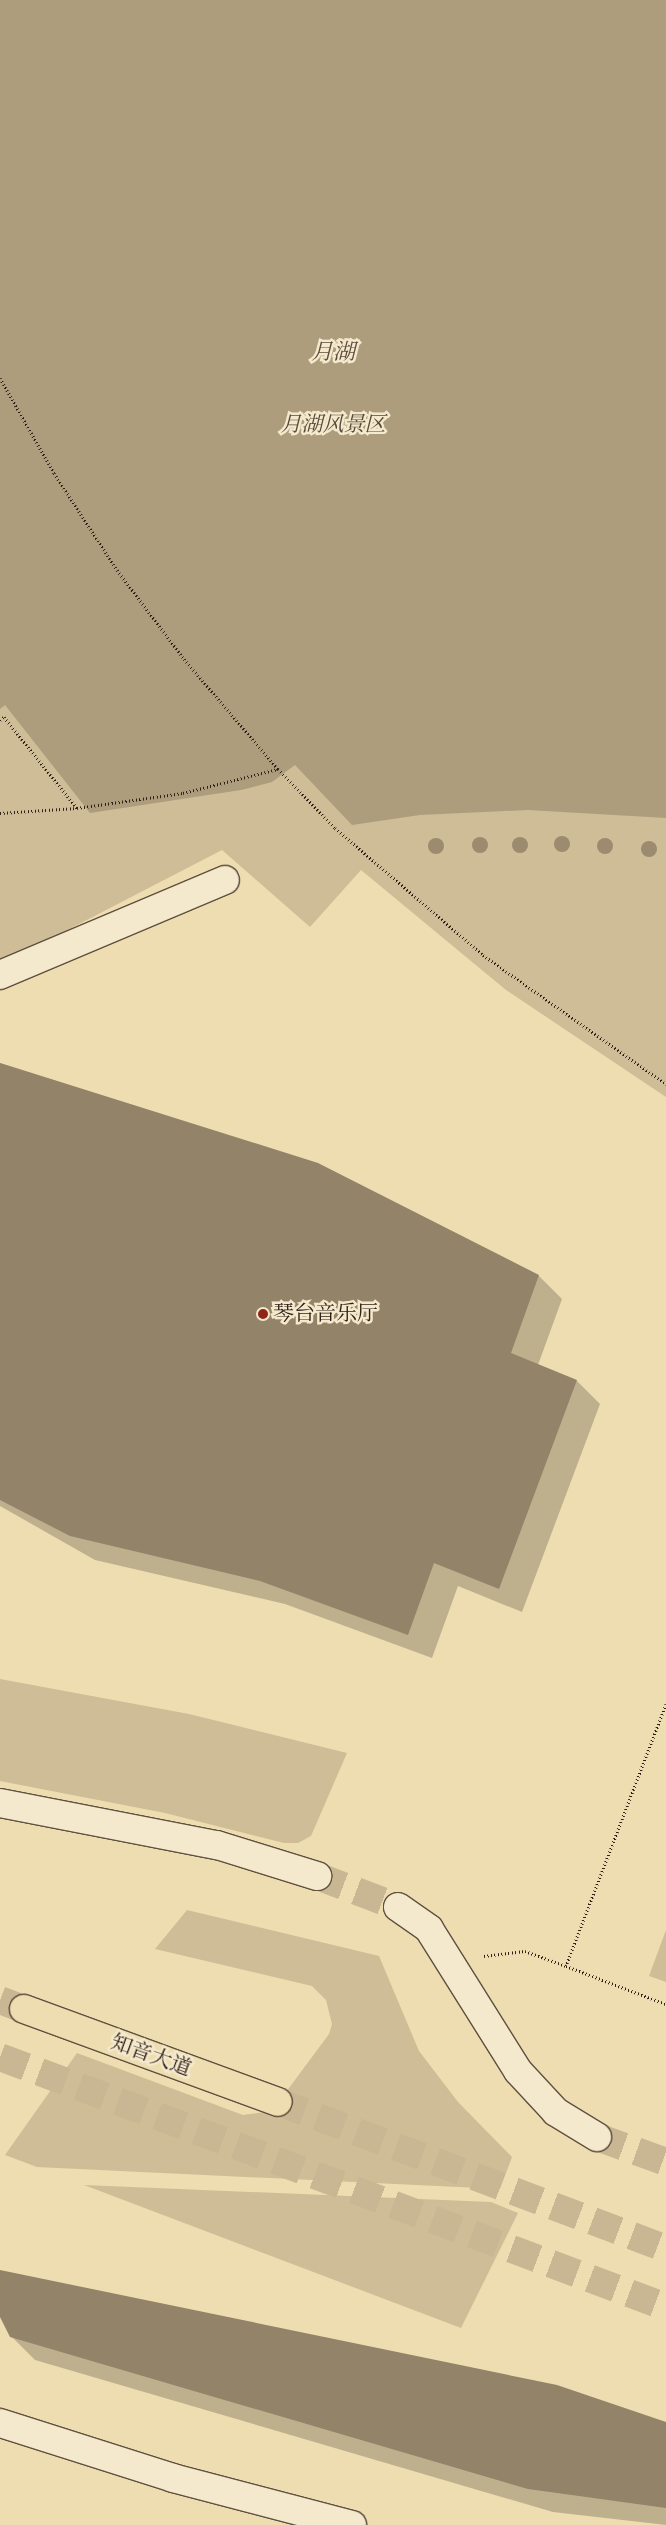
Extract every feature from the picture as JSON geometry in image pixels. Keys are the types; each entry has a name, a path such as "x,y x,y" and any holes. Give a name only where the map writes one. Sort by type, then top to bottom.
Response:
{"main road":[{"name":"知音大道","path":"24,2009 278,2102"}],"lane":[{"path":"0,974 225,880"},
{"path":"0,1803 217,1845 317,1876"},
{"path":"398,1907 429,1929 518,2071 556,2112 597,2137"},
{"path":"0,2423 173,2478 352,2525"}],"path":[{"path":"0,378 54,473 122,577 184,659 278,768 335,828 483,955 666,1084"},
{"path":"0,720 4,717 77,808"},
{"path":"0,813 77,808 183,794 278,768"},
{"path":"566,1966 666,1704"},
{"path":"450,1960 525,1950 666,2004"}],"green space":[{"name":"月湖","path":"0,0 666,0 666,1097 506,990 361,870 310,927 222,850 0,965"},
{"path":"0,1679 189,1714 347,1753 311,1836 298,1843 284,1843 165,1813 0,1781"},
{"path":"187,1910 379,1956 419,2051 458,2102 512,2157 500,2189 37,2167 5,2155 77,2053 243,2115 272,2111 329,2034 332,2024 326,2000 312,1986 155,1949"},
{"path":"666,1930 666,1982 649,1976"},
{"path":"84,2185 491,2202 518,2213 461,2328"}],"water":[{"name":"月湖","path":"0,0 666,0 666,818 528,810 420,815 352,825 295,765 272,782 241,790 90,813 5,705 0,709"}],"building":[{"name":"琴台音乐厅","path":"0,1063 318,1163 539,1275 511,1353 577,1380 499,1589 434,1563 408,1635 260,1581 70,1536 0,1500"},
{"path":"0,2270 557,2385 666,2422 666,2508 528,2489 10,2337 0,2317"}],"tunnel":[{"path":"317,1876 398,1907"},
{"path":"0,2000 24,2009"},
{"path":"0,2057 666,2307"},
{"path":"278,2102 666,2249"},
{"path":"597,2137 666,2162"}],"place":[{"name":"琴台音乐厅","path":"263,1314"}],"park label":[{"name":"月湖风景区","path":"333,425"}]}
